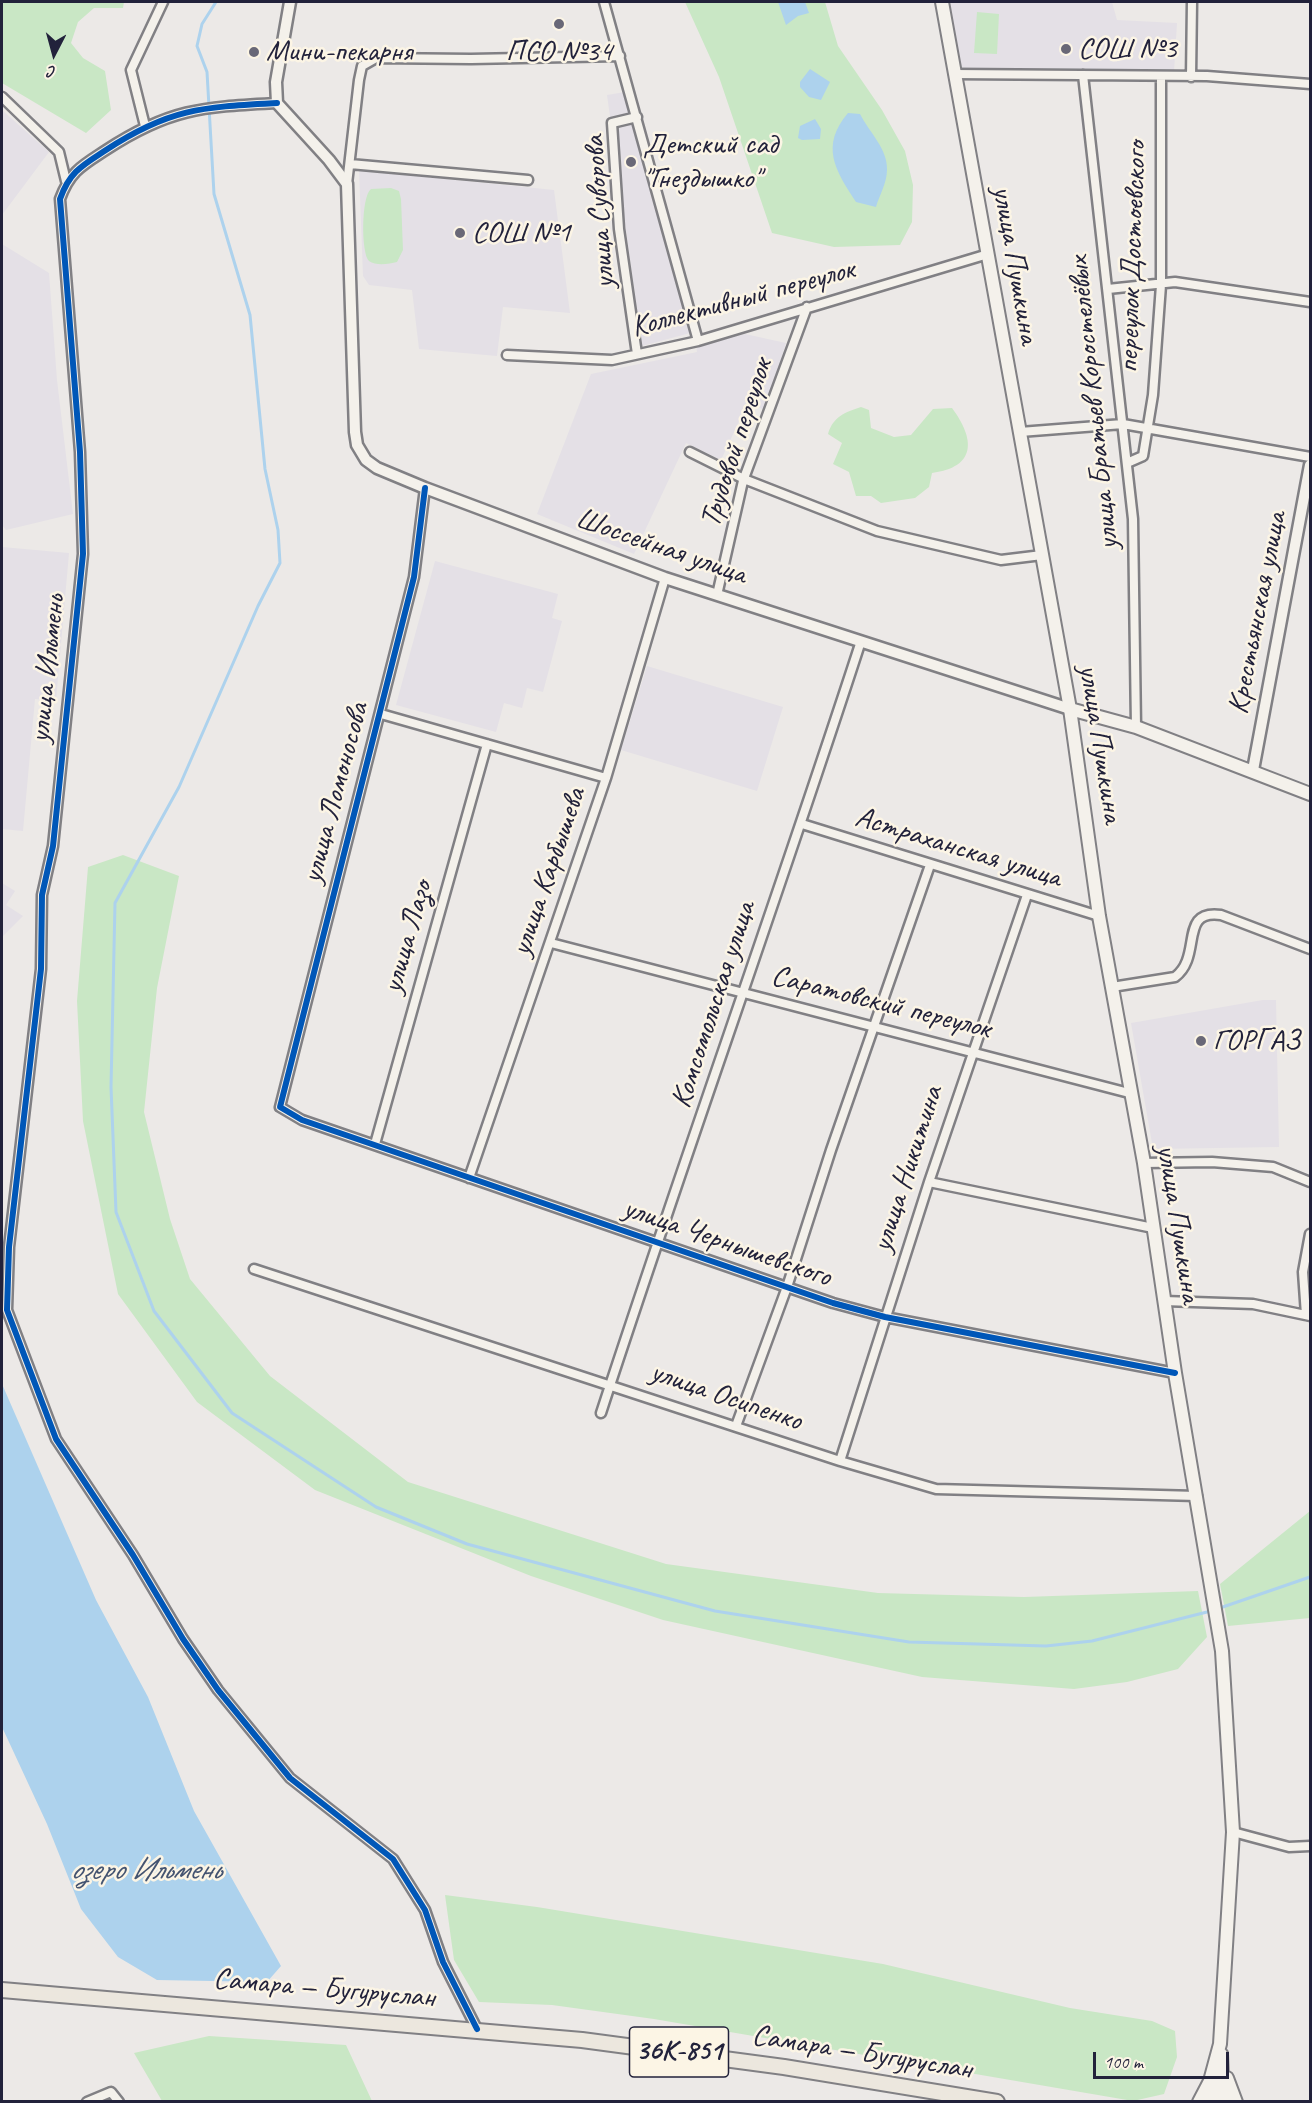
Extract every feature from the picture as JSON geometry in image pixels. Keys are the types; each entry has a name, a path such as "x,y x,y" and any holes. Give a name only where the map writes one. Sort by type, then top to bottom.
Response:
{"main road":[{"name":"улица Пушкина","path":"942,2 1070,709 1099,916 1129,1093 1144,1163 1175,1373 1222,1651 1233,1832 1219,2065"},
{"name":"Шоссейная улица","path":"1070,709 1136,727 1311,794"},
{"name":"Самара — Бугуруслан","path":"2,1990 477,2029 682,2052 997,2102"},
{"path":"1199,2102 1219,2065"},
{"path":"1211,2102 1219,2065"},
{"path":"1219,2065 1223,2102"},
{"path":"1219,2065 1236,2102"}],"street":[{"path":"145,126 131,70 163,2"},
{"path":"290,2 276,82 277,103 329,160 347,184"},
{"name":"улица Суворова","path":"604,2 698,340"},
{"path":"1191,76 1192,2"},
{"path":"347,184 358,80 362,66 376,58 620,56"},
{"path":"954,74 1161,78 1191,76 1311,84"},
{"name":"улица Братьев Коростелёвых","path":"1083,75 1133,519 1136,727"},
{"name":"переулок Достоевского","path":"1127,463 1143,456 1153,395 1161,285 1161,78"},
{"name":"улица Ильмень","path":"2,97 59,152 66,181 60,199 80,452 83,554 74,618 53,846 42,895 41,969 9,1247 7,1310 56,1438 133,1555 183,1639 218,1690 290,1778 393,1859 425,1910 443,1962 477,2029"},
{"path":"66,181 76,170 145,126 170,115 195,109 277,103"},
{"name":"улица Суворова","path":"637,117 612,123 620,229 637,354"},
{"path":"350,164 528,180"},
{"name":"Шоссейная улица","path":"347,184 357,445 366,460 377,468 665,578 1070,709"},
{"name":"Коллективный переулок","path":"507,355 612,360 698,340 988,254"},
{"path":"1108,289 1175,282 1311,302"},
{"name":"Трудовой переулок","path":"717,595 744,479 807,307"},
{"path":"1020,432 1122,424 1311,457"},
{"path":"690,453 744,479 877,531 1001,560 1042,555"},
{"name":"Крестьянская улица","path":"1253,770 1311,465"},
{"name":"улица Ломоносова","path":"280,1107 320,941 381,714 414,577 425,488"},
{"name":"улица Карбышева","path":"469,1178 606,778 665,578"},
{"name":"Комсомольская улица","path":"601,1413 742,992 802,824 861,641"},
{"path":"381,714 606,778"},
{"name":"улица Лазо","path":"375,1144 487,744"},
{"name":"Астраханская улица","path":"802,824 1099,916"},
{"path":"736,1426 788,1287 831,1150 930,865"},
{"name":"улица Никитина","path":"840,1461 929,1182 1027,895"},
{"path":"1112,987 1175,976 1183,970 1192,949 1194,925 1199,917 1209,914 1221,915 1311,949"},
{"name":"Саратовский переулок","path":"551,943 1129,1093"},
{"name":"улица Чернышевского","path":"280,1107 302,1120 469,1178 788,1287 885,1317 1175,1373"},
{"path":"1144,1163 1212,1162 1273,1167 1311,1182"},
{"path":"929,1182 1153,1228"},
{"path":"1164,1301 1253,1304 1309,1315 1303,1272 1311,1234"},
{"name":"улица Осипенко","path":"254,1269 840,1461 936,1489 1197,1496"},
{"path":"1233,1832 1289,1847 1311,1846"},
{"path":"87,2102 111,2092 119,2102"}],"shaded area":[{"name":"СОШ №3","path":"950,2 1112,2 1117,20 1177,23 1174,72 960,68"},
{"name":"Детский сад \"Гнездышко\"","path":"625,92 690,333 642,346 607,95"},
{"path":"2,110 49,152 2,215"},
{"name":"СОШ №1","path":"359,170 554,190 570,313 503,307 497,356 419,349 412,290 369,285 363,276"},
{"path":"2,244 49,273 57,380 73,514 6,530 2,525"},
{"path":"745,334 786,343 766,410 747,404 721,460 686,443 634,554 537,514 591,374 697,352 696,345"},
{"path":"2,547 69,553 56,701 35,699 23,831 2,829"},
{"path":"435,561 558,594 552,618 562,621 543,692 527,688 522,708 504,703 496,732 396,705"},
{"path":"647,666 783,707 757,791 621,750"},
{"path":"2,883 15,891 6,905 23,916 2,937"},
{"name":"ГОРГАЗ","path":"1263,1000 1276,1000 1279,1147 1153,1149 1131,1023"}],"green space":[{"path":"2,2 124,2 123,8 94,8 78,22 71,43 83,58 105,71 111,110 86,133 2,83"},
{"path":"685,2 825,2 838,46 882,110 905,151 913,185 912,222 900,245 834,247 772,233 719,77"},
{"path":"977,12 999,14 997,54 974,53"},
{"path":"391,188 399,191 401,199 403,250 397,262 375,264 366,256 363,225 365,202 371,189"},
{"path":"861,407 869,410 871,428 894,437 911,435 933,409 952,408 960,419 968,441 964,458 947,470 932,473 929,487 915,498 881,503 871,496 856,496 849,472 833,464 842,443 828,434 833,423 840,416"},
{"path":"123,855 179,876 157,988 144,1112 170,1219 190,1279 270,1376 408,1482 666,1564 878,1593 1024,1597 1198,1591 1207,1637 1178,1669 1127,1682 1074,1689 922,1677 663,1620 531,1576 315,1490 197,1402 118,1294 83,1121 77,1001 88,867"},
{"path":"1310,1511 1310,1618 1228,1626 1220,1584"},
{"path":"445,1895 537,1907 883,1964 1070,2008 1152,2021 1175,2031 1177,2057 1164,2094 1133,2101 654,2019 552,2005 479,2002 454,1960"},
{"path":"209,2036 346,2045 372,2101 162,2101 134,2053"}],"water":[{"path":"778,2 805,2 809,13 798,16 786,25"},
{"path":"810,69 830,82 821,100 809,97 800,87 800,82"},
{"path":"848,113 860,114 884,155 887,175 876,207 856,202 842,179 834,158 834,136"},
{"path":"815,119 821,129 820,139 802,140 798,138 800,126"},
{"name":"озеро Ильмень","path":"2,1384 96,1600 148,1697 194,1811 281,1966 267,1982 157,1980 118,1957 81,1909 47,1824 2,1727"}],"waterway":[{"path":"216,2 202,24 197,46 207,72 214,194 250,315 265,469 278,530 280,563 258,606 179,787 115,903 111,1087 116,1212 154,1311 232,1413 376,1507 467,1544 715,1611 909,1642 1046,1646 1092,1641 1211,1611"},
{"path":"1217,1609 1310,1577"}],"cycle path":[{"path":"277,103 228,106 188,112 149,125 84,165 68,182 60,199 80,452 83,554 53,846 42,895 41,969 9,1247 7,1310 56,1439 133,1555 183,1639 218,1690 290,1778 393,1859 425,1910 443,1962 477,2029"},
{"path":"425,488 414,577 280,1107 302,1120 833,1303 885,1317 1175,1373"}],"place":[{"name":"ПСО №34","path":"559,24"},
{"name":"СОШ №3","path":"1066,49"},
{"name":"Мини-пекарня","path":"254,52"},
{"name":"Детский сад \"Гнездышко\"","path":"631,162"},
{"name":"СОШ №1","path":"460,233"},
{"name":"ГОРГАЗ","path":"1201,1041"}]}
